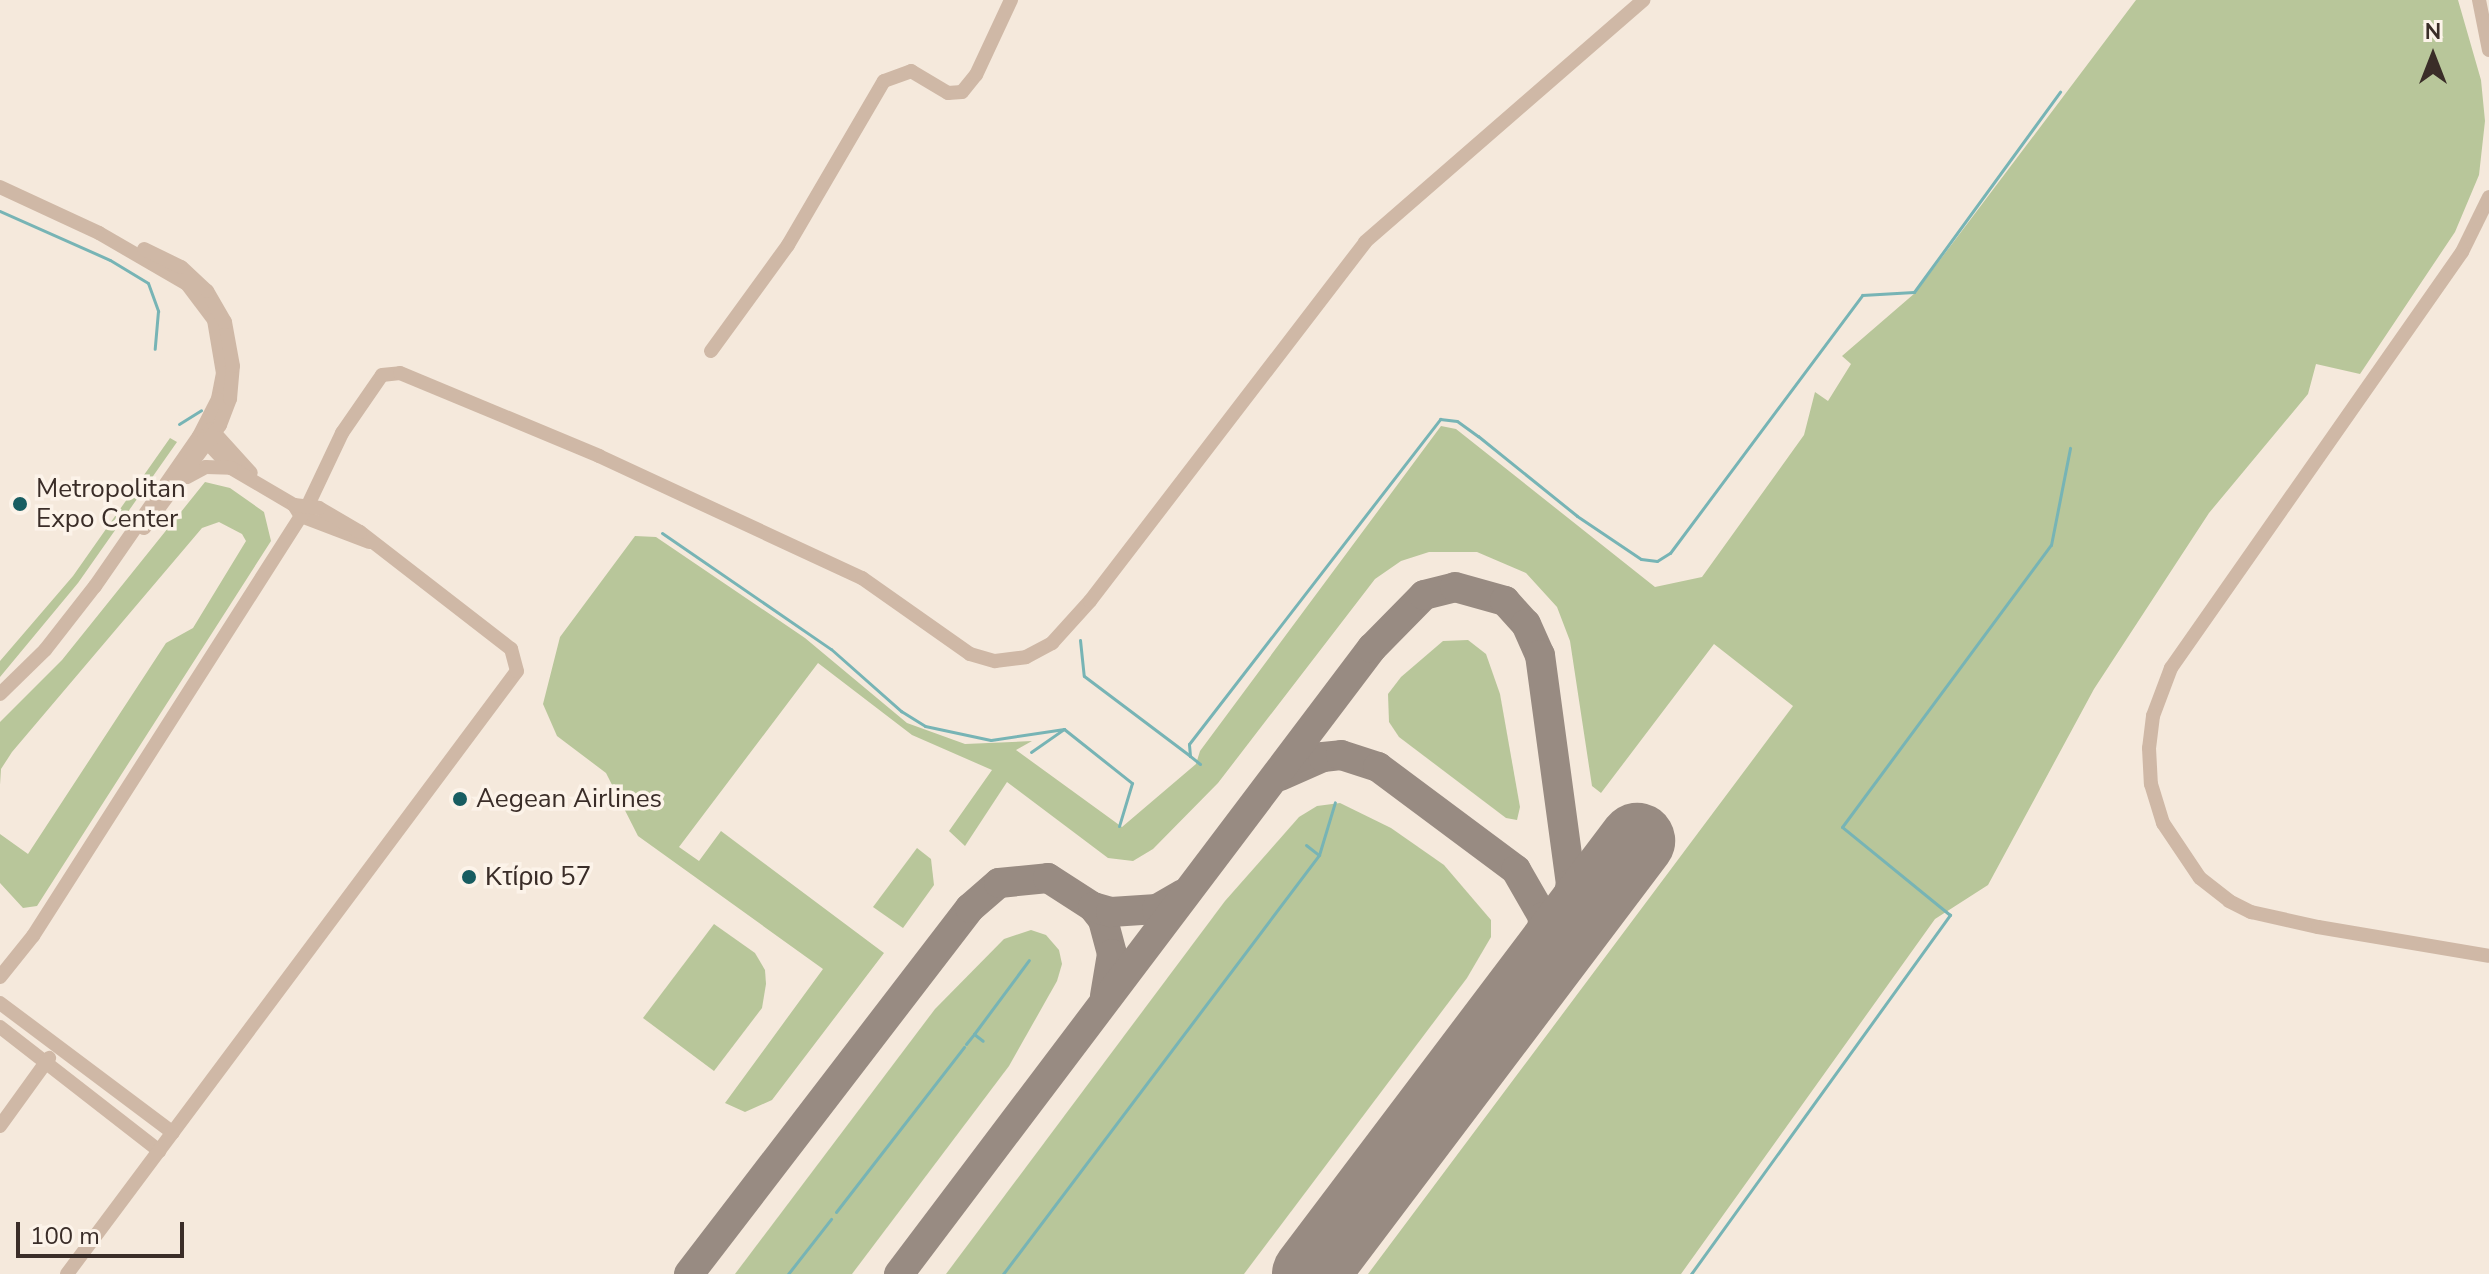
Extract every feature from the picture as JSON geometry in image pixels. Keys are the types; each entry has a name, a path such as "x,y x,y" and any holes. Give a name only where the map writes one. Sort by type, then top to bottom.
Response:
{"street":[{"path":"711,351 788,245 884,81 899,71 911,71 948,93 962,92 976,75 1011,0"},
{"path":"0,977 33,936 301,509 342,433 382,375 400,373 599,456 862,578 970,654 1007,661 1034,654 1090,601 1365,242 1643,0"},
{"path":"2479,0 2489,50"},
{"path":"0,187 181,267 214,300 230,335 233,366 230,399 95,586"},
{"path":"2489,197 2462,252 2171,668 2153,716 2149,748 2151,784 2167,832 2200,878 2229,901 2251,912 2318,927 2489,956"},
{"path":"207,434 266,487"},
{"path":"207,434 231,468"},
{"path":"0,694 45,650 180,482 207,434"},
{"path":"67,1274 517,671 511,649 344,522 301,509 231,468 206,467 180,482"},
{"path":"0,1003 173,1133"},
{"path":"0,1027 159,1151"},
{"path":"0,1126 57,1047"}],"green space":[{"path":"2136,0 2458,0 2481,80 2485,121 2479,175 2455,232 2360,374 2316,364 2308,394 2209,513 2094,689 1988,885 1935,919 1681,1274 1368,1274 1793,706 1714,644 1601,793 1592,786 1570,641 1557,607 1526,573 1477,552 1429,552 1401,561 1375,579 1218,783 1153,849 1133,861 1108,858 1007,782 965,846 949,831 992,770 912,735 818,663 679,847 699,861 721,831 884,953 772,1100 745,1112 725,1103 823,969 638,836 606,773 557,736 543,704 560,637 635,536 656,537 805,638 907,723 965,744 1032,741 1016,750 1122,827 1196,764 1200,751 1441,426 1456,429 1655,587 1702,577 1804,435 1815,392 1828,401 1851,364 1842,356 1915,293"},
{"path":"170,438 177,442 78,583 0,677 0,661 73,576"},
{"path":"205,482 230,488 264,512 271,541 37,906 23,908 0,883 0,834 28,854 166,643 193,628 246,541 242,534 219,522 202,528 12,752 1,769 0,785 0,722 62,660"},
{"path":"1468,640 1486,654 1500,694 1520,807 1517,820 1506,818 1399,737 1389,722 1388,694 1401,677 1443,641"},
{"path":"1340,803 1391,828 1444,865 1491,920 1491,937 1467,978 1244,1274 946,1274 1225,901 1299,817 1317,806"},
{"path":"917,848 931,859 934,885 903,928 873,907"},
{"path":"714,924 755,953 765,970 766,984 762,1008 714,1071 643,1018"},
{"path":"1031,930 1046,935 1059,950 1062,964 1057,981 1009,1066 852,1274 735,1274 935,1009 1004,939"}],"waterway":[{"path":"1200,764 1190,756 1189,744 1440,419 1457,421 1577,516 1641,559 1657,561 1670,553 1862,295 1914,292 2060,92"},
{"path":"0,211 110,260 148,283 158,311 155,349"},
{"path":"179,424 201,410"},
{"path":"1691,1274 1950,915 1842,827 2051,545 2070,448"},
{"path":"662,533 831,649 901,711 925,726 991,740 1064,729"},
{"path":"1080,640 1084,676 1190,756"},
{"path":"1031,752 1064,729 1132,783 1119,826"},
{"path":"1003,1274 1319,855 1335,802"},
{"path":"1306,845 1319,855"},
{"path":"974,1034 1029,960"},
{"path":"966,1044 974,1034 983,1041"},
{"path":"836,1212 964,1047"},
{"path":"788,1274 831,1219"}],"taxiway":[{"path":"899,1274 1372,648 1424,595 1455,587 1505,601 1526,624 1540,655 1571,884 1561,926 1534,975"},
{"path":"1280,776 1323,757 1341,755 1378,767 1516,870 1543,917 1541,957"},
{"path":"689,1274 970,908 999,883 1048,878 1093,907 1111,912 1157,909 1183,894"},
{"path":"1093,907 1103,920 1112,954 1105,996"}],"runway":[{"path":"1310,1274 1637,841"}],"place":[{"name":"Metropolitan Expo Center","path":"20,504"},
{"name":"Aegean Airlines","path":"460,799"},
{"name":"Κτίριο 57","path":"469,877"}]}
